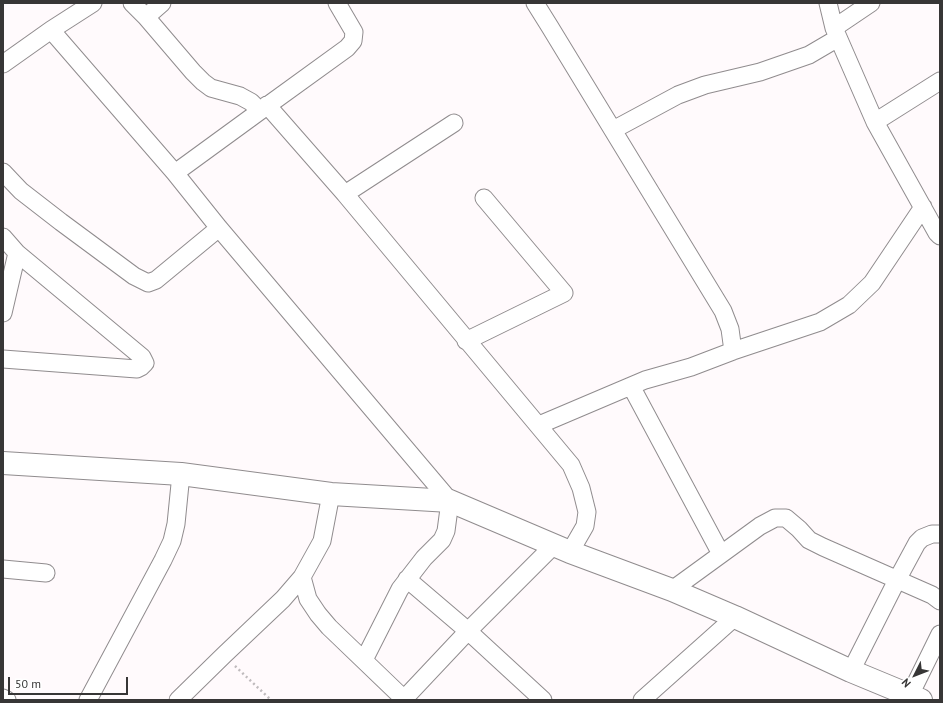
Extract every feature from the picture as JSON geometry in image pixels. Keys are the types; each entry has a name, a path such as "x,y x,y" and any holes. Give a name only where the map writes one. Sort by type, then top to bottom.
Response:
{"street":[{"path":"3,64 51,30 93,3"},
{"path":"132,3 203,82 211,88 240,96 263,108 345,194 571,465 581,488 587,512 584,526 562,549 468,631 404,700 329,627 318,614 308,599 302,577"},
{"path":"146,17 162,3"},
{"path":"175,173 347,48 353,41 354,32 337,3"},
{"path":"535,3 723,311 730,329 733,351"},
{"path":"828,3 836,33 875,122 940,236"},
{"path":"613,130 678,95 705,85 760,72 809,55 872,3"},
{"path":"51,30 175,173 219,228 450,502 446,531 442,540 424,558 400,589 364,660"},
{"path":"875,122 940,81"},
{"path":"345,194 454,123"},
{"path":"3,172 21,191 61,222 134,276 148,283 156,280 219,228"},
{"path":"466,340 564,293 484,198"},
{"path":"538,425 645,380 691,367 733,351 820,322 850,305 872,282 923,207"},
{"path":"3,237 17,253 142,357 145,363 137,369 3,359"},
{"path":"3,313 17,253"},
{"path":"631,386 721,554"},
{"path":"3,463 181,474 331,494 450,502 562,549 672,590 735,617 911,698 940,634"},
{"path":"88,700 172,541 176,524 181,474"},
{"path":"178,700 283,600 302,577 322,541 331,494"},
{"path":"672,590 760,526 775,518 786,518 800,529 809,540 932,595 940,601"},
{"path":"851,671 917,543 922,538 932,534 940,534"},
{"path":"3,569 46,573"},
{"path":"407,579 468,631 543,700"},
{"path":"642,700 735,617"},
{"path":"3,698 7,700"}],"path":[{"path":"224,655 271,700"}]}
